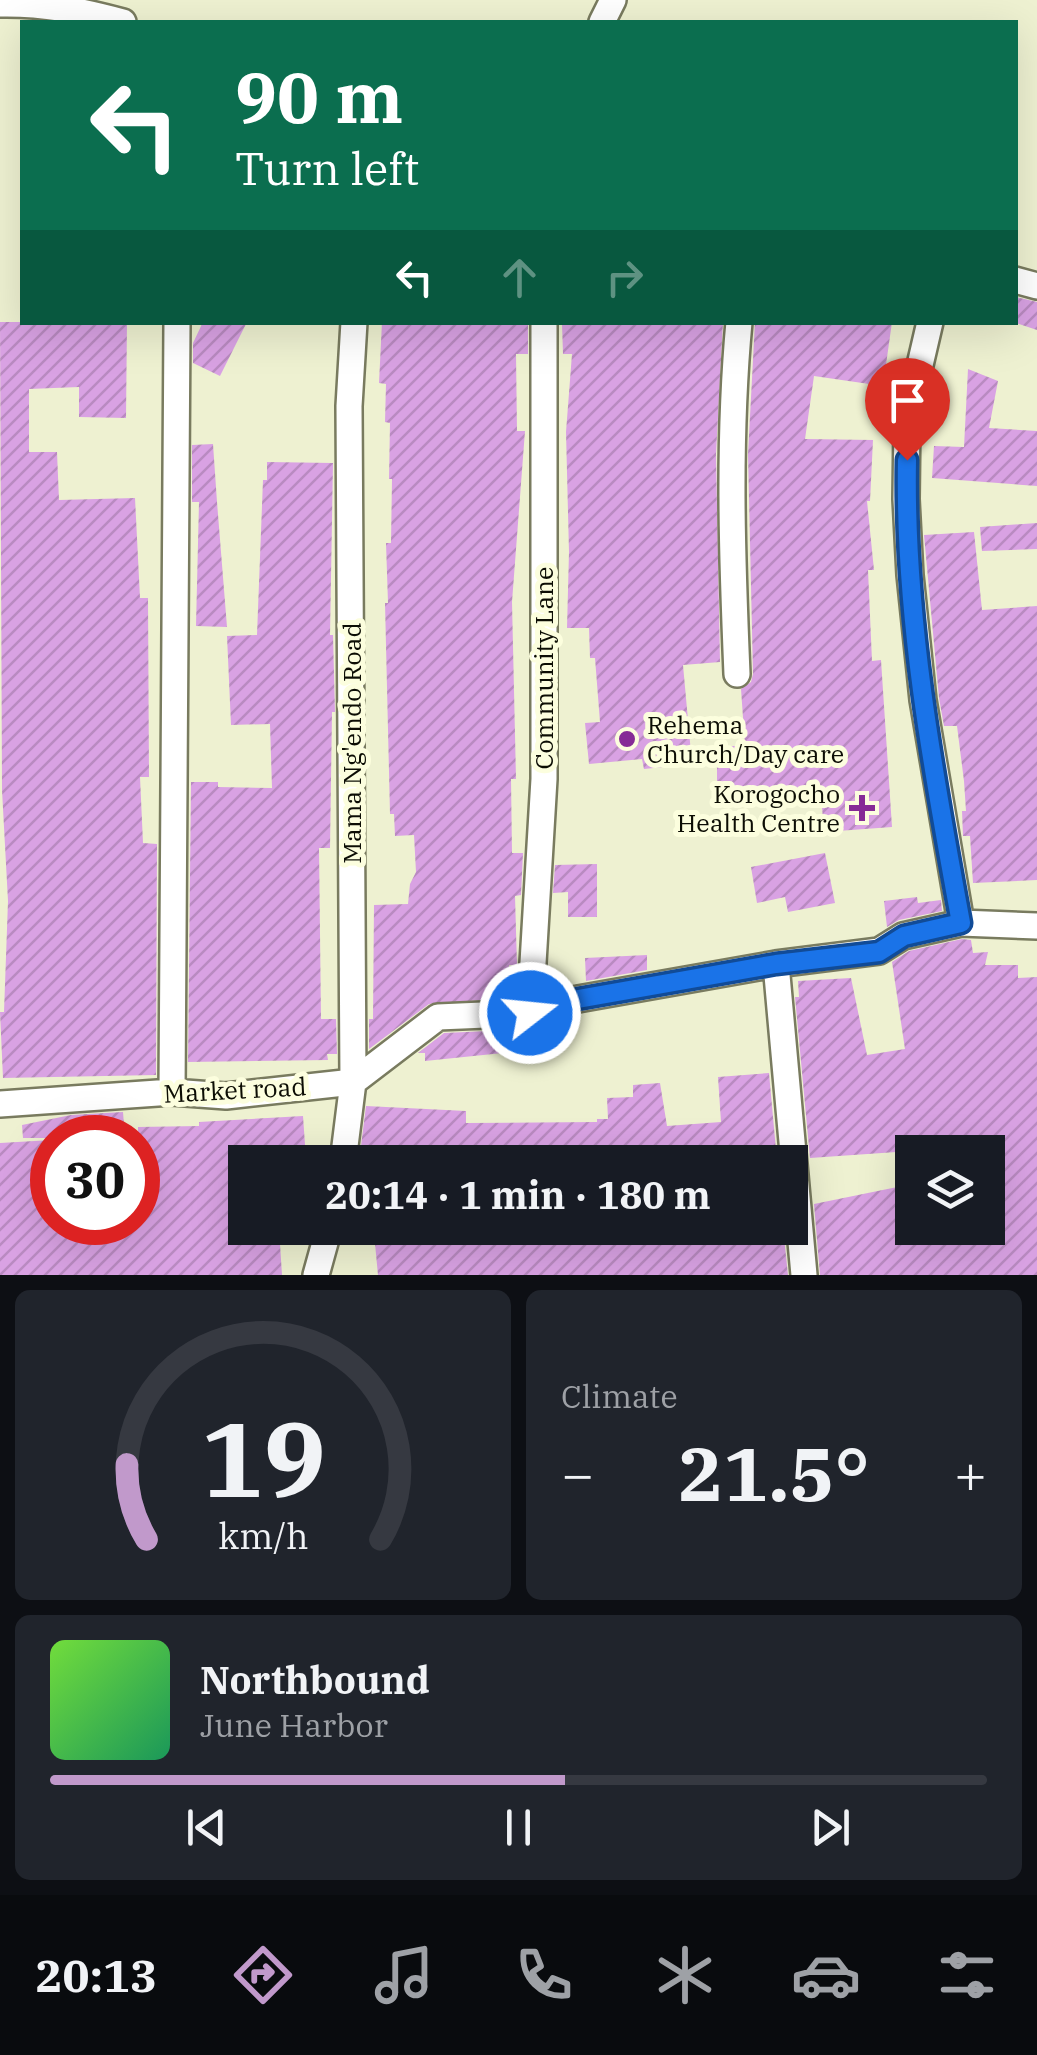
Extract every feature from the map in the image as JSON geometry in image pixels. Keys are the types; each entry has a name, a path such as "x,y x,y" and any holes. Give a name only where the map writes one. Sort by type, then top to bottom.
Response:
{"street":[{"path":"0,3 16,0"},
{"path":"0,3 32,4 115,20"},
{"path":"172,1092 177,325"},
{"name":"Mama Ng'endo Road","path":"345,1145 353,1082 349,406 354,325"},
{"name":"Community Lane","path":"530,1013 544,779 544,325"},
{"path":"737,674 731,485 732,397 740,325"},
{"path":"929,325 908,420 907,518 923,700 961,923"},
{"path":"353,1082 438,1017 530,1013 578,999 776,964 879,952 904,936 961,923 1037,926"},
{"path":"776,964 804,1275"},
{"name":"Market road","path":"0,1104 172,1092 226,1096 353,1082"},
{"path":"316,1275 324,1245"}],"building":[{"path":"1018,297 1037,302 1037,330 1018,324"},
{"path":"0,322 127,325 126,418 79,417 79,387 29,389 29,452 57,452 59,500 135,498 140,598 148,598 149,777 140,777 143,843 157,844 156,1075 3,1078 0,1012 4,1012 8,901 2,790"},
{"path":"202,325 246,325 220,376 193,363 193,343"},
{"path":"382,325 528,325 528,354 516,354 517,431 525,431 512,602 516,779 511,779 512,853 523,853 521,895 515,896 517,965 509,965 509,998 429,1004 369,1049 374,905 408,904 416,872 414,835 395,836 394,814 390,814 385,603 392,479 390,423 385,422 386,384 379,383"},
{"path":"562,325 723,325 716,454 720,662 683,665 692,764 644,769 642,759 589,764 585,723 600,722 589,628 567,628 566,432 572,354 563,354"},
{"path":"755,325 892,325 883,386 814,376 805,439 873,440 867,501 874,570 868,570 872,661 881,660 892,827 824,832 821,794 717,795 717,746 745,746 741,689 751,682 753,674 748,454"},
{"path":"968,369 998,381 989,428 1037,431 1037,486 932,478 934,446 964,447"},
{"path":"213,444 227,627 196,626 199,502 192,502 192,445"},
{"path":"267,462 333,463 330,635 335,712 330,848 319,848 321,1019 336,1019 337,1054 327,1054 328,1060 188,1062 191,782 272,788 270,724 231,725 227,636 257,635"},
{"path":"1037,523 1037,549 982,551 980,527"},
{"path":"974,532 982,610 1037,606 1037,880 973,883 970,836 963,836 962,811 966,811 957,726 944,726 939,698 924,535"},
{"path":"825,853 835,903 788,912 785,897 757,903 751,867"},
{"path":"597,864 597,917 568,917 568,892 553,893 555,865"},
{"path":"917,897 918,903 941,900 942,911 899,920 887,927 884,901"},
{"path":"971,940 973,953 988,952 985,965 1018,965 1018,978 1037,977 1037,1275 820,1275 814,1204 895,1187 895,1245 1005,1245 1005,1135 895,1135 895,1152 810,1158 795,997 799,997 798,981 851,978 867,1055 905,1049 892,962 909,951"},
{"path":"647,955 647,970 586,981 585,958"},
{"path":"511,1030 512,1052 425,1061 425,1053 418,1053 444,1033"},
{"path":"769,1073 776,1145 361,1145 366,1106 466,1111 466,1123 597,1122 608,1119 607,1098 633,1097 633,1085 660,1083 667,1126 721,1122 718,1077"},
{"path":"123,1112 123,1115 71,1115"},
{"path":"303,1116 305,1145 228,1145 228,1245 280,1245 282,1275 0,1275 0,1143 30,1141 30,1245 160,1245 160,1127 199,1126 199,1122"},
{"path":"30,1123 30,1138 23,1138 22,1125"},
{"path":"375,1245 785,1245 788,1275 378,1275"}],"place":[{"name":"Rehema Church/Day care","path":"627,739"},
{"name":"Korogocho Health Centre","path":"862,808"}],"route":[{"path":"530,1013 578,999 776,964 879,952 904,936 961,923 923,700 910,574 907,460"}]}
